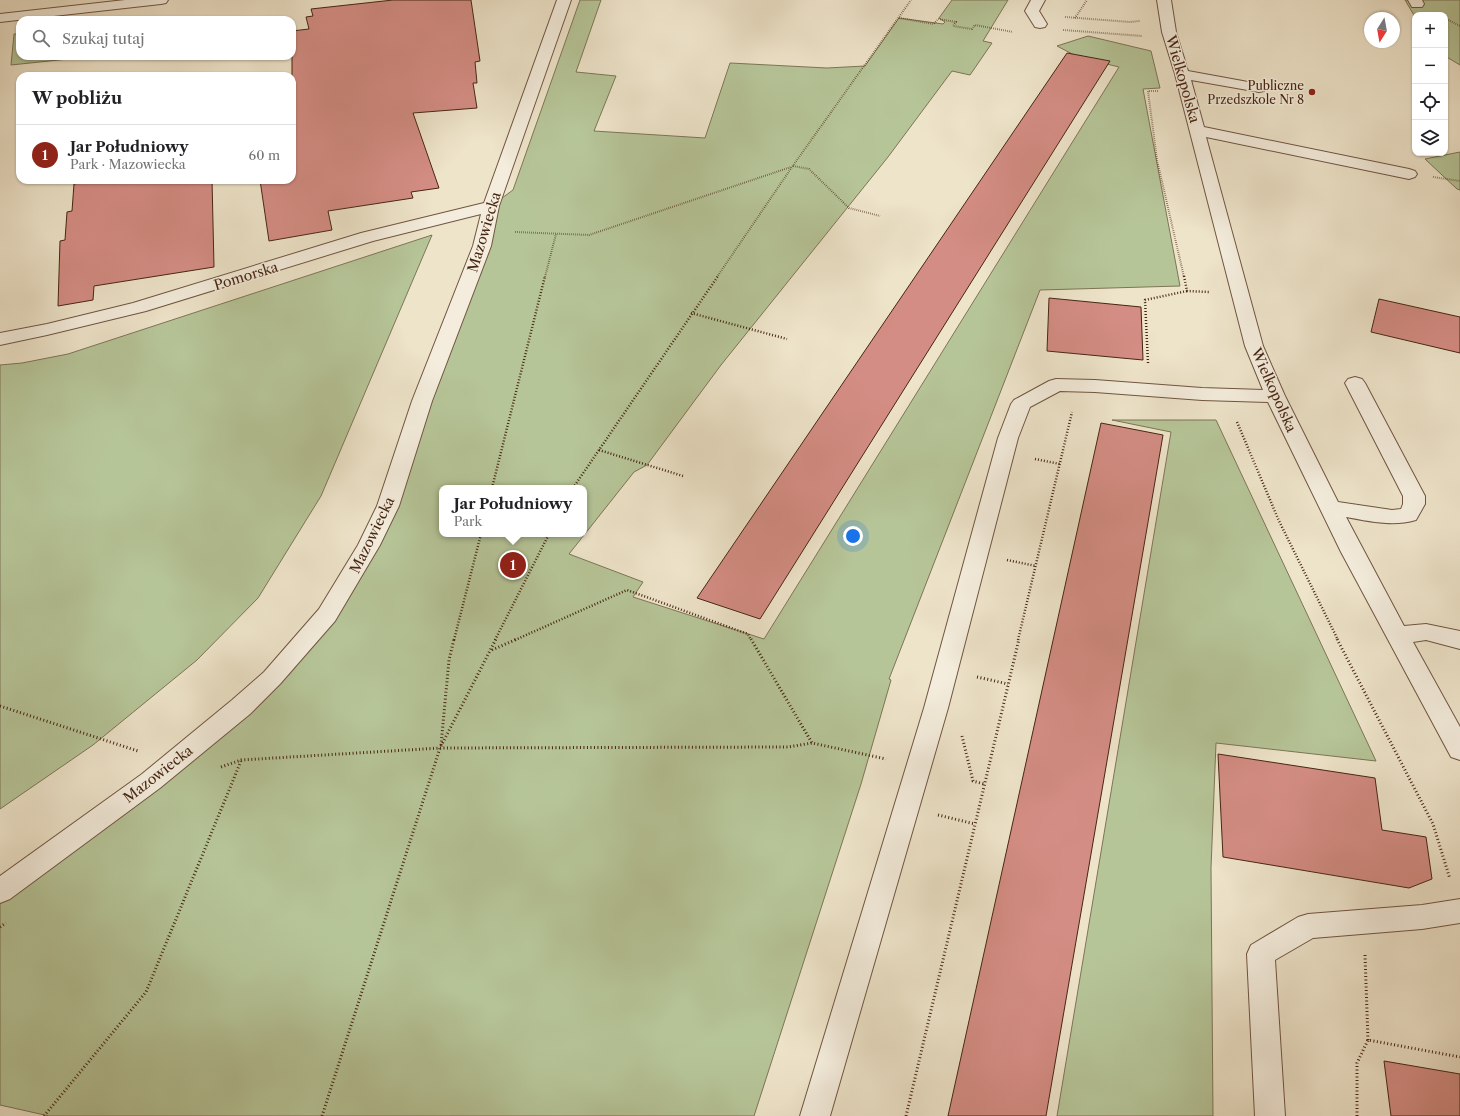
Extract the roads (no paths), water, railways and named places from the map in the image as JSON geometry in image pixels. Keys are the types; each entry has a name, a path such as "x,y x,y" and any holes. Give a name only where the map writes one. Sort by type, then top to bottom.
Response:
{"street":[{"path":"18,16 161,0"},
{"name":"Mazowiecka","path":"0,892 151,781 241,707 272,678 327,615 370,545 388,506 422,401 482,246 491,206 564,0"},
{"path":"1038,0 1032,11 1040,24"},
{"name":"Wielkopolska","path":"1164,0 1169,32 1182,74 1254,346 1275,396 1352,552 1460,750"},
{"path":"0,18 16,16"},
{"path":"1182,74 1259,88"},
{"path":"1197,130 1409,174"},
{"name":"Pomorska","path":"0,340 39,333 119,312 243,277 369,237 491,206"},
{"path":"1331,508 1392,517 1408,514 1414,504 1414,496 1355,383"},
{"path":"815,1116 936,708 1008,438 1021,404 1056,385 1095,386 1202,394 1275,396"},
{"path":"1397,634 1426,632 1460,640"},
{"path":"1270,1116 1261,954 1308,926 1422,917 1460,911"}],"place":[{"name":"Publiczne Przedszkole Nr 8","path":"1312,92"},
{"name":"Jar Południowy","path":"513,565"}]}
